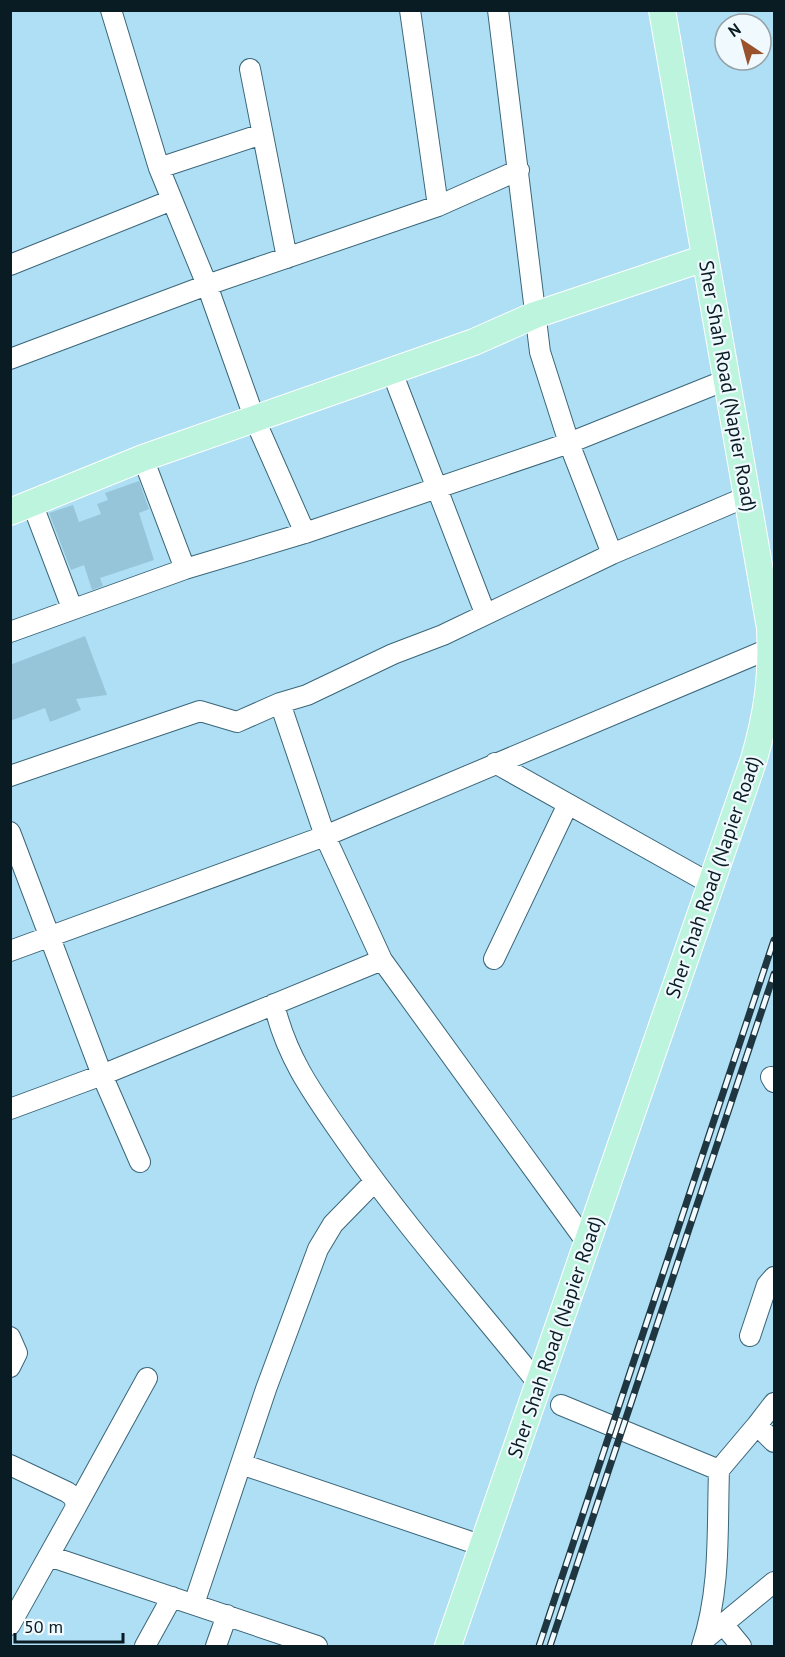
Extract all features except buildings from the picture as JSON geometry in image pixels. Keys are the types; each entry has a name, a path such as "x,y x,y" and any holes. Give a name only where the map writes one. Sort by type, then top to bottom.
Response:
{"main road":[{"name":"Sher Shah Road (Napier Road)","path":"448,1647 754,759 768,708 772,673 769,587 716,384 650,10"},
{"name":"Sher Shah Road (Napier Road)","path":"662,10 737,466"},
{"path":"21,507 143,458 474,342 535,315 696,261"}],"street":[{"path":"111,10 159,168 207,285 255,420 305,533"},
{"path":"410,10 438,206"},
{"path":"498,10 540,351 569,443 612,554"},
{"path":"250,69 287,258"},
{"path":"159,168 262,134"},
{"path":"10,359 207,285 438,206 519,170"},
{"path":"10,265 172,200"},
{"path":"392,372 484,614"},
{"path":"10,632 185,568 305,533 569,443 716,384"},
{"path":"143,458 185,568"},
{"path":"10,776 200,711 237,722 280,703 307,695 612,554 739,500"},
{"path":"21,507 72,608"},
{"path":"10,951 325,836 764,651"},
{"path":"280,703 325,836 382,960 582,1236"},
{"path":"495,763 702,879"},
{"path":"494,959 568,804"},
{"path":"10,832 102,1075 140,1162"},
{"path":"10,1109 102,1075 382,960"},
{"path":"274,1005 282,1036 301,1076 374,1182 533,1377"},
{"path":"194,1604 318,1248 333,1224 374,1182"},
{"path":"750,1336 767,1285 774,1277"},
{"path":"10,1337 17,1353 10,1367"},
{"path":"10,1625 147,1378"},
{"path":"703,1643 717,1581 719,1470 774,1403"},
{"path":"561,1405 719,1470"},
{"path":"757,1425 774,1442"},
{"path":"241,1464 477,1544"},
{"path":"10,1465 67,1492 74,1497 76,1507"},
{"path":"49,1556 317,1647"},
{"path":"703,1643 774,1582"},
{"path":"145,1647 172,1597"},
{"path":"216,1647 227,1615"},
{"path":"723,1624 741,1647"}],"railway":[{"path":"539,1646 774,940"},
{"path":"550,1646 774,974"}]}
